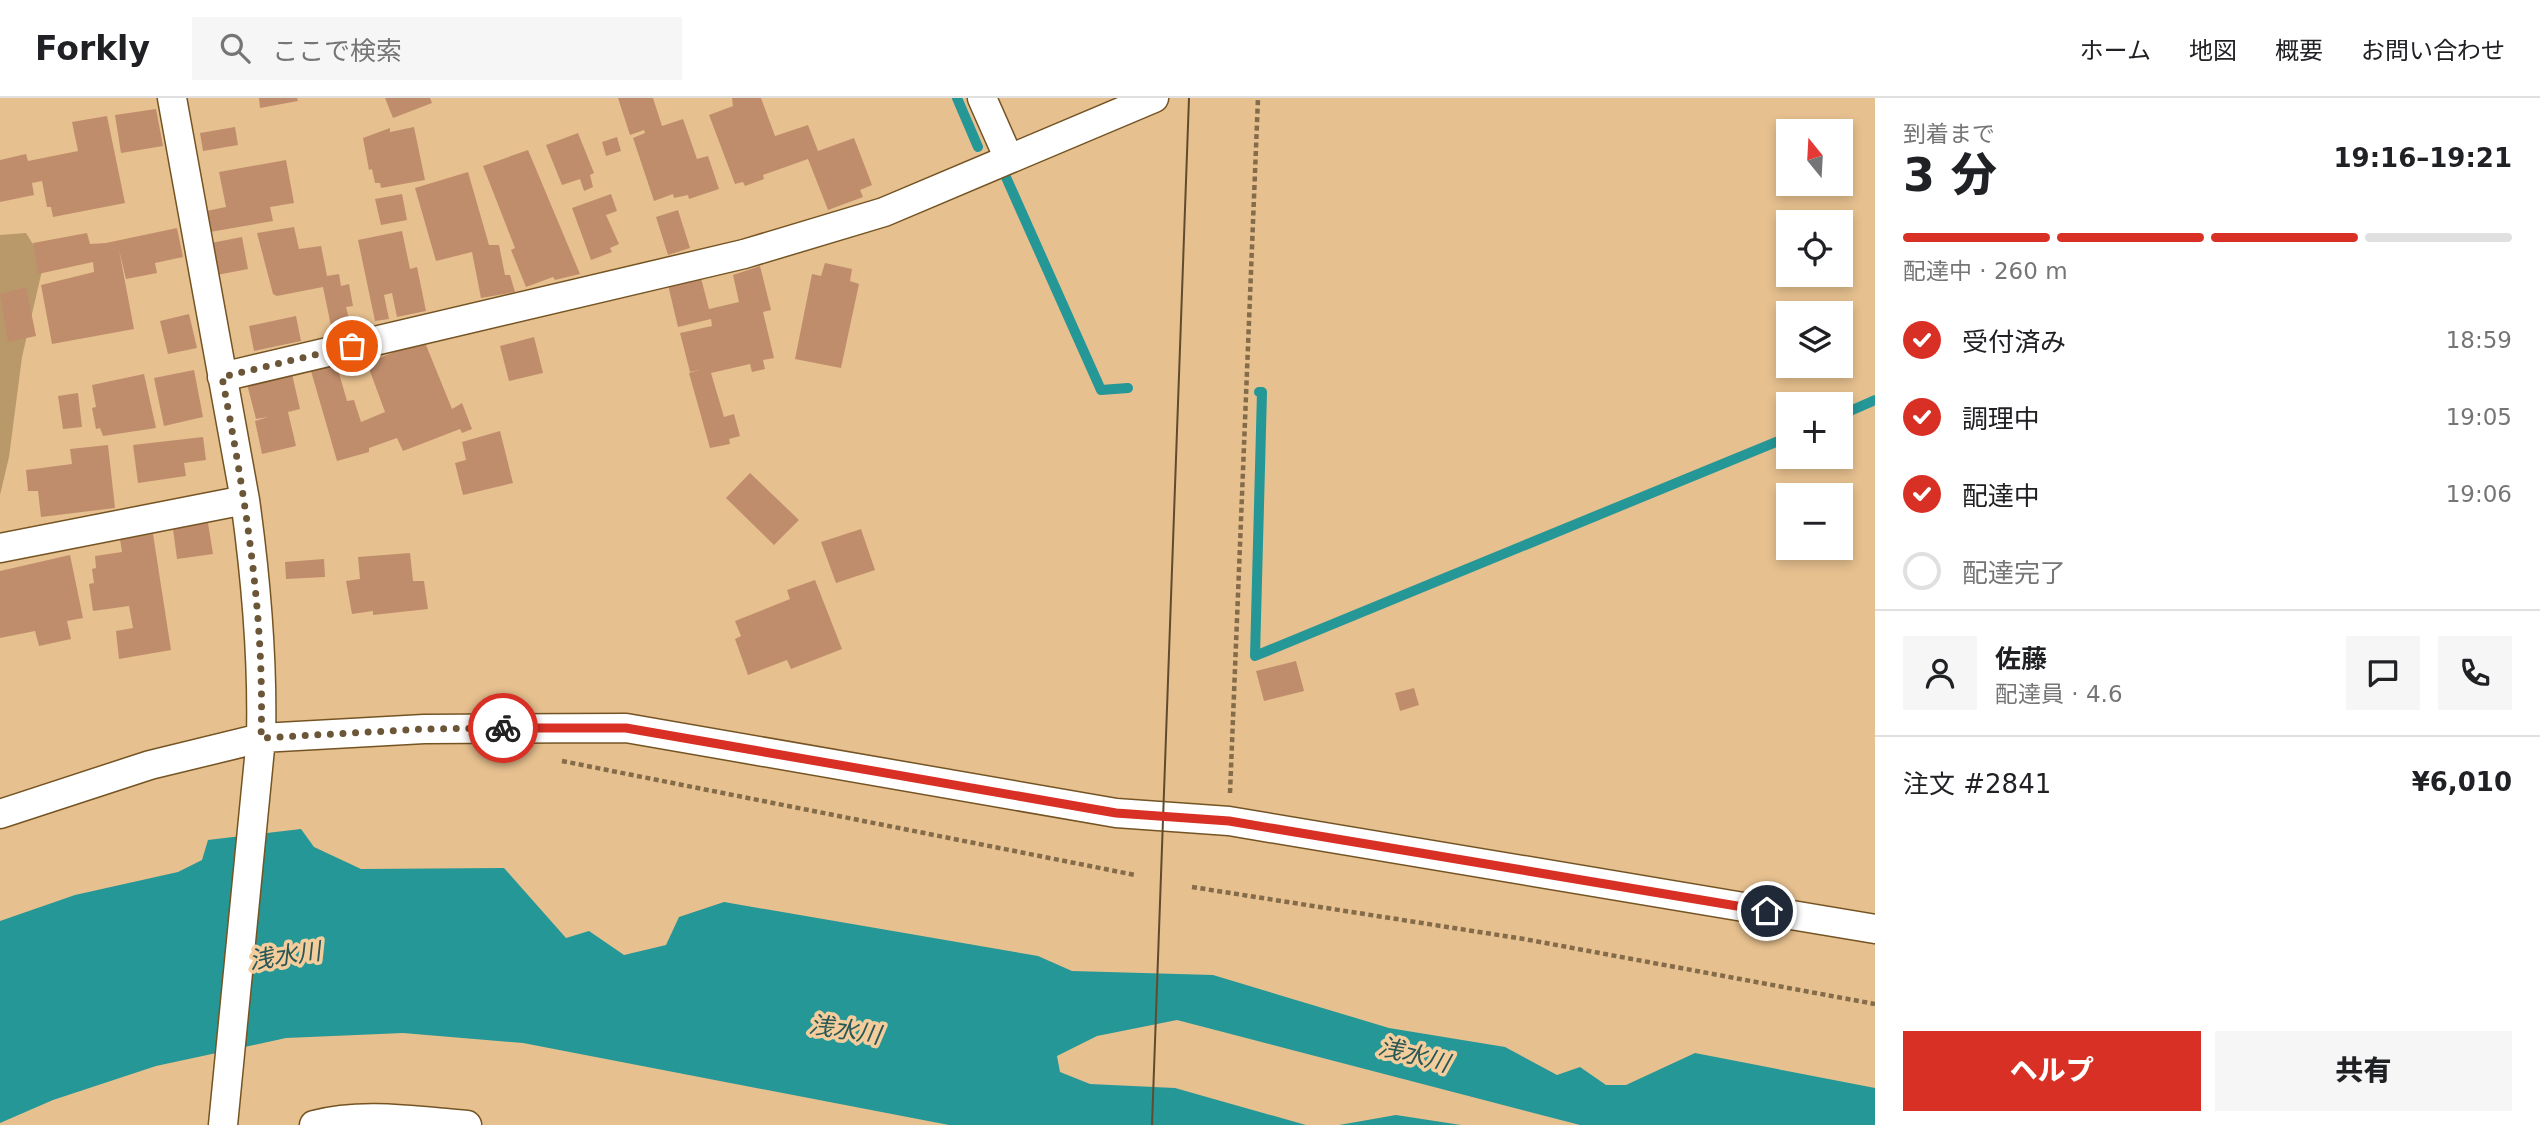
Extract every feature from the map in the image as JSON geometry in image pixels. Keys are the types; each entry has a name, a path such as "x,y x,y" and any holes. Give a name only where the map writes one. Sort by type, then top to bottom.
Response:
{"street":[{"path":"172,98 245,500 262,694 261,738 223,1125"},
{"path":"982,98 1009,159"},
{"path":"222,377 744,254 884,212 1154,98"},
{"path":"0,548 245,500"},
{"path":"0,814 150,765 261,738 424,729 626,728 1116,813 1229,821 1875,929"},
{"path":"314,1125 345,1119 385,1118 467,1125"}],"path":[{"path":"1229,821 1258,98"},
{"path":"555,760 1135,875"},
{"path":"1192,887 1524,939 1875,1004"}],"shaded area":[{"path":"26,233 44,262 22,357 9,457 0,495 0,235"}],"water":[{"name":"浅水川","path":"301,829 314,847 361,869 504,868 566,938 589,931 624,955 666,945 679,917 724,902 1038,956 1072,971 1213,975 1389,1028 1505,1047 1557,1075 1580,1067 1606,1085 1626,1085 1695,1053 1875,1088 1875,1125 1580,1125 1177,1020 1097,1036 1057,1056 1060,1072 1090,1084 1175,1088 1306,1125 949,1125 523,1043 403,1033 286,1038 156,1066 53,1100 0,1123 0,921 75,895 178,872 202,860 208,840"},
{"path":"1396,1115 1461,1125 1339,1125"}],"building":[{"path":"259,98 297,98 298,101 260,108"},
{"path":"385,98 430,98 432,103 393,118"},
{"path":"618,98 653,98 662,126 683,119 697,159 708,156 719,189 689,199 688,195 674,198 673,194 654,201 633,138 645,133 644,130 630,135"},
{"path":"732,98 761,98 775,136 808,125 818,151 854,138 872,185 860,190 863,197 828,210 808,159 763,175 764,179 745,186 743,182 735,184 709,115 733,106"},
{"path":"156,109 163,146 121,153 115,115"},
{"path":"107,116 125,203 53,217 51,207 47,207 42,181 32,183 34,195 0,202 0,160 26,154 28,161 78,151 72,122"},
{"path":"235,127 238,145 203,151 200,133"},
{"path":"414,127 425,180 381,188 380,183 375,183 372,169 369,170 363,138 390,128 390,132"},
{"path":"578,133 594,173 590,175 593,187 584,191 580,179 562,185 546,145"},
{"path":"617,137 621,151 606,156 602,142"},
{"path":"528,150 580,274 555,280 553,277 526,287 511,250 515,248 483,166"},
{"path":"286,160 294,203 270,207 273,221 210,232 206,211 226,207 219,172"},
{"path":"468,172 489,245 499,245 505,275 510,275 515,292 481,298 472,252 436,261 415,188"},
{"path":"402,194 407,220 381,225 375,199"},
{"path":"611,194 617,211 606,215 619,244 610,248 612,252 591,260 572,208"},
{"path":"678,210 690,248 668,255 656,217"},
{"path":"294,227 299,249 321,246 327,276 339,274 341,286 349,284 353,306 346,307 351,327 332,331 323,287 277,296 273,294 257,233"},
{"path":"177,228 183,257 155,263 157,273 126,279 119,250 134,329 52,344 41,285 94,272 93,262 38,274 33,243 87,233 90,244 106,243"},
{"path":"402,231 410,269 417,267 426,311 397,317 392,293 384,295 389,319 375,321 358,240"},
{"path":"242,237 248,269 217,275 211,243"},
{"path":"825,263 852,269 850,281 859,284 841,368 795,359 812,274 821,276"},
{"path":"760,266 771,310 763,312 774,358 763,360 765,369 752,372 750,364 711,373 724,417 734,414 740,436 729,439 730,444 710,448 689,373 699,370 690,372 680,333 712,326 711,319 678,327 668,285 701,278 709,309 739,302 733,275"},
{"path":"26,287 36,336 8,342 0,294"},
{"path":"189,314 197,348 168,354 160,321"},
{"path":"296,316 301,341 254,351 249,326"},
{"path":"534,337 543,373 509,381 500,346"},
{"path":"424,340 452,409 462,403 472,429 462,433 460,429 403,451 397,438 369,448 369,452 337,461 311,371 336,363 347,401 354,400 361,422 385,412 367,363"},
{"path":"194,370 203,417 164,426 154,378"},
{"path":"144,374 156,428 103,436 100,428 96,429 92,385"},
{"path":"292,374 300,409 288,412 296,446 262,454 255,421 268,417 256,419 247,384"},
{"path":"78,393 82,427 63,429 58,396"},
{"path":"500,431 513,483 463,495 455,463 466,460 462,442"},
{"path":"203,437 206,460 184,463 186,476 138,483 133,445"},
{"path":"108,445 115,508 41,517 38,491 28,491 26,470 72,464 70,449"},
{"path":"750,473 799,520 774,545 726,498"},
{"path":"208,523 213,554 177,559 173,529"},
{"path":"861,529 875,570 836,583 821,542"},
{"path":"153,534 171,650 119,659 116,631 133,628 129,606 93,611 89,584 94,583 92,569 96,568 95,556 122,552 120,539"},
{"path":"410,553 413,581 424,581 428,609 373,615 373,611 352,614 346,581 360,579 358,557"},
{"path":"70,555 83,618 67,621 71,639 39,646 35,631 0,638 0,571"},
{"path":"324,559 325,577 286,579 285,562"},
{"path":"815,580 842,649 791,669 787,660 748,675 735,639 741,636 735,621 790,599 787,590"},
{"path":"1296,661 1304,691 1264,701 1256,671"},
{"path":"1414,688 1419,705 1400,711 1395,693"}],"waterway":[{"path":"957,98 978,147"},
{"path":"1005,175 1101,390 1128,388"},
{"path":"1259,392 1262,392 1255,656 1776,442"},
{"path":"1853,410 1875,400"}],"tram line":[{"path":"1152,1125 1189,98"}],"way so far":[{"path":"352,346 222,377 253,559 262,694 261,738 424,729 503,728"}],"route":[{"path":"503,728 626,728 1116,813 1229,821 1767,911"}]}
